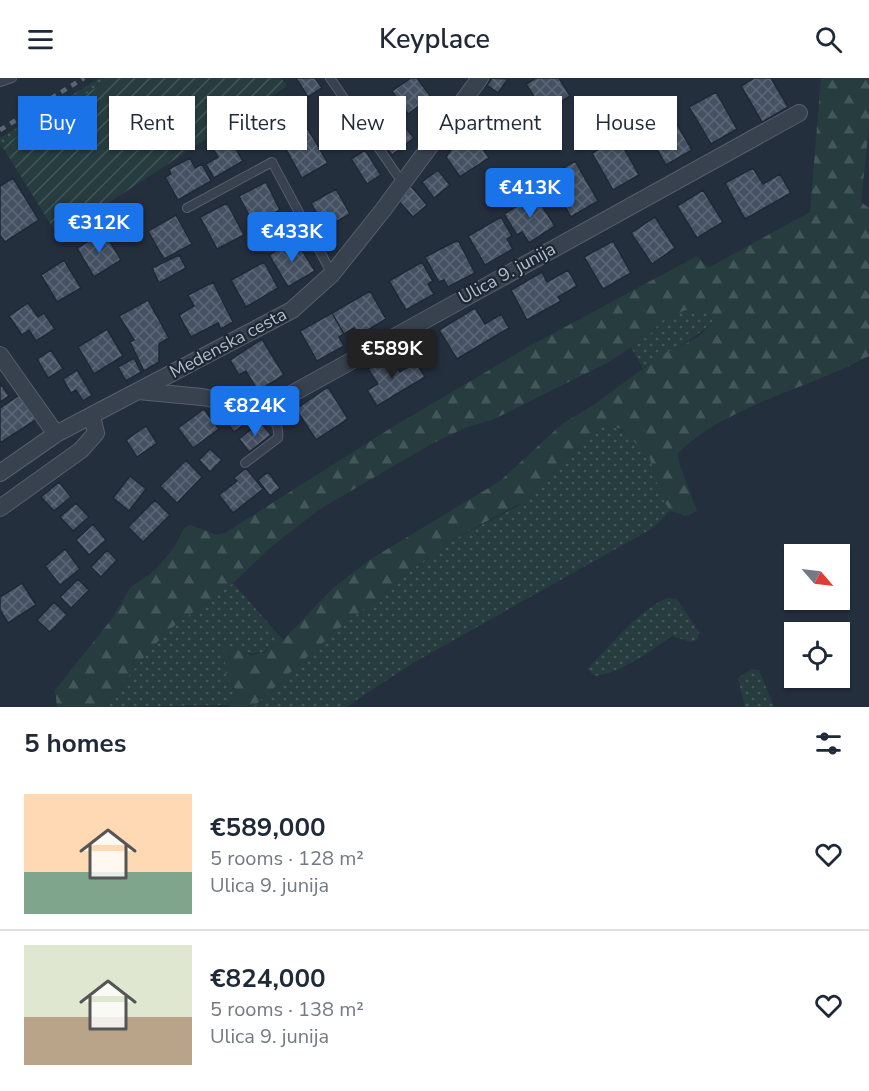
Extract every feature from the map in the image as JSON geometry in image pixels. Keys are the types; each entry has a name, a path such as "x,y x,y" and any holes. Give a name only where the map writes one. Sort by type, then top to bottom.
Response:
{"street":[{"name":"Medenska cesta","path":"0,473 56,434 292,310 332,274 383,210 480,78"},
{"name":"Ulica 9. junija","path":"262,408 799,112"},
{"path":"1,359 56,434"},
{"path":"138,391 202,397 262,408"},
{"path":"0,508 81,450 96,433 93,416"}],"lane":[{"path":"0,82 12,78"},
{"path":"330,78 402,182"},
{"path":"188,208 272,162 332,274"},
{"path":"245,463 278,438 276,425 269,413 262,408"}],"green space":[{"path":"100,78 112,78 83,96 70,96"},
{"path":"112,78 281,78 287,86 272,96 207,96 207,138 195,146 195,96 109,96 109,150 189,150 58,236 2,146 18,136 18,150 97,150 97,96 83,96"},
{"path":"821,78 869,78 869,126 861,202 869,208 869,356 743,410 697,437 678,453 679,463 697,511 686,516 670,511 661,496 649,456 621,429 609,425 593,430 526,500 443,545 330,636 253,707 229,707 237,692 226,674 224,650 234,648 252,655 266,652 283,640 333,588 371,559 500,481 562,424 592,406 663,354 697,338 713,322 708,310 686,310 664,319 648,336 607,363 492,420 467,427 433,443 320,509 272,546 233,583 166,632 102,707 57,707 55,690 111,620 131,587 154,571 174,548 184,528 190,525 217,535 225,533 391,428 528,347 697,256 708,268 810,212"},
{"path":"18,127 18,136 0,147 0,138"},
{"path":"686,310 708,310 713,322 688,341 643,368 631,347 648,336 664,319"},
{"path":"609,425 634,439 652,462 670,511 653,528 413,663 346,707 253,707 330,636 443,545 518,506 580,441 593,430"},
{"path":"233,583 283,640 270,649 255,654 234,648 226,674 237,692 230,705 102,707 166,632"},
{"path":"667,598 677,599 699,632 697,640 691,642 672,636 616,670 595,676 587,669 634,621 655,604"},
{"path":"751,669 759,670 774,707 745,707 738,678"}],"building":[{"path":"296,78 315,78 322,88 308,97"},
{"path":"411,78 417,78 430,96 418,96 418,107 408,114 406,96 395,96 392,91"},
{"path":"492,78 508,79 498,93 487,85"},
{"path":"536,78 559,78 570,96 562,101 562,96 534,96 526,84"},
{"path":"754,78 771,78 788,107 762,122 741,86"},
{"path":"716,92 737,129 711,144 689,107"},
{"path":"677,124 692,150 666,165 657,150 677,150"},
{"path":"406,128 414,138 406,144"},
{"path":"307,130 328,163 302,178 286,150 307,150"},
{"path":"214,150 236,150 243,161 214,178 206,164 218,157"},
{"path":"365,150 381,175 367,184 351,159"},
{"path":"388,150 398,150 392,155"},
{"path":"451,150 484,150 489,158 460,177 446,157"},
{"path":"597,150 625,150 639,175 613,190 592,153"},
{"path":"190,158 195,168 202,164 211,181 178,200 165,177 171,174 169,169"},
{"path":"575,161 598,201 571,217 548,177"},
{"path":"753,168 763,184 780,174 791,193 745,219 725,183"},
{"path":"438,170 450,185 434,198 422,182"},
{"path":"13,178 39,220 5,242 0,235 0,186"},
{"path":"266,182 280,210 253,223 239,196"},
{"path":"411,186 427,205 413,217 397,199"},
{"path":"336,189 350,214 325,228 311,203"},
{"path":"703,190 723,222 697,238 677,206"},
{"path":"535,195 555,226 529,243 522,232 517,235 504,214"},
{"path":"227,203 244,235 217,249 200,217"},
{"path":"176,215 192,244 164,259 148,231"},
{"path":"501,217 512,236 507,239 513,249 485,265 468,236"},
{"path":"655,217 675,248 652,264 631,233"},
{"path":"104,232 121,260 94,277 77,248"},
{"path":"295,239 315,271 288,287 269,255"},
{"path":"458,240 475,273 448,287 444,280 439,282 425,257"},
{"path":"613,241 631,273 603,289 584,257"},
{"path":"179,255 186,268 159,283 152,268"},
{"path":"64,260 81,288 57,302 41,275"},
{"path":"264,262 278,288 246,307 231,280"},
{"path":"422,262 433,281 428,284 434,294 406,310 389,281"},
{"path":"568,270 577,286 558,297 561,301 527,320 511,290 542,272 547,282"},
{"path":"213,282 233,322 221,329 218,323 191,337 179,315 194,306 188,295"},
{"path":"370,291 386,319 358,336 354,328 344,334 332,313"},
{"path":"148,300 169,338 159,344 159,362 144,371 130,342 134,340 119,316"},
{"path":"28,303 38,317 44,313 55,329 36,341 29,330 22,335 9,316"},
{"path":"475,308 485,324 501,314 509,328 457,359 439,330"},
{"path":"332,313 344,334 339,337 344,346 317,361 300,331"},
{"path":"107,329 123,356 94,374 78,347"},
{"path":"262,339 284,375 258,391 246,371 239,375 230,360"},
{"path":"51,350 63,369 48,378 37,359"},
{"path":"390,356 400,372 416,362 425,377 377,406 367,390 378,384 368,369"},
{"path":"134,358 141,372 126,381 118,367"},
{"path":"77,370 92,395 83,401 76,390 71,393 63,379"},
{"path":"0,383 9,396 0,402"},
{"path":"328,387 348,419 316,440 296,409"},
{"path":"21,394 37,419 0,443 0,408"},
{"path":"204,409 219,429 193,448 178,428"},
{"path":"234,410 238,415 241,413 247,422 234,432 223,417"},
{"path":"260,422 271,435 249,452 239,439"},
{"path":"146,426 157,443 137,457 126,440"},
{"path":"210,449 222,460 210,472 199,460"},
{"path":"186,460 202,477 177,503 160,486"},
{"path":"246,468 263,489 233,513 219,495 237,481 234,478"},
{"path":"268,472 280,488 270,496 258,480"},
{"path":"130,476 146,489 129,511 113,498"},
{"path":"59,482 71,497 54,511 41,497"},
{"path":"155,500 170,515 143,542 128,527"},
{"path":"76,503 89,517 73,531 60,517"},
{"path":"93,524 106,540 89,555 76,540"},
{"path":"65,549 80,569 60,585 45,566"},
{"path":"107,550 117,560 101,577 91,567"},
{"path":"78,579 89,590 71,608 60,597"},
{"path":"22,583 36,605 8,623 0,610 0,597"},
{"path":"54,602 67,615 50,632 37,620"}],"railway":[{"path":"0,130 84,78"}]}
